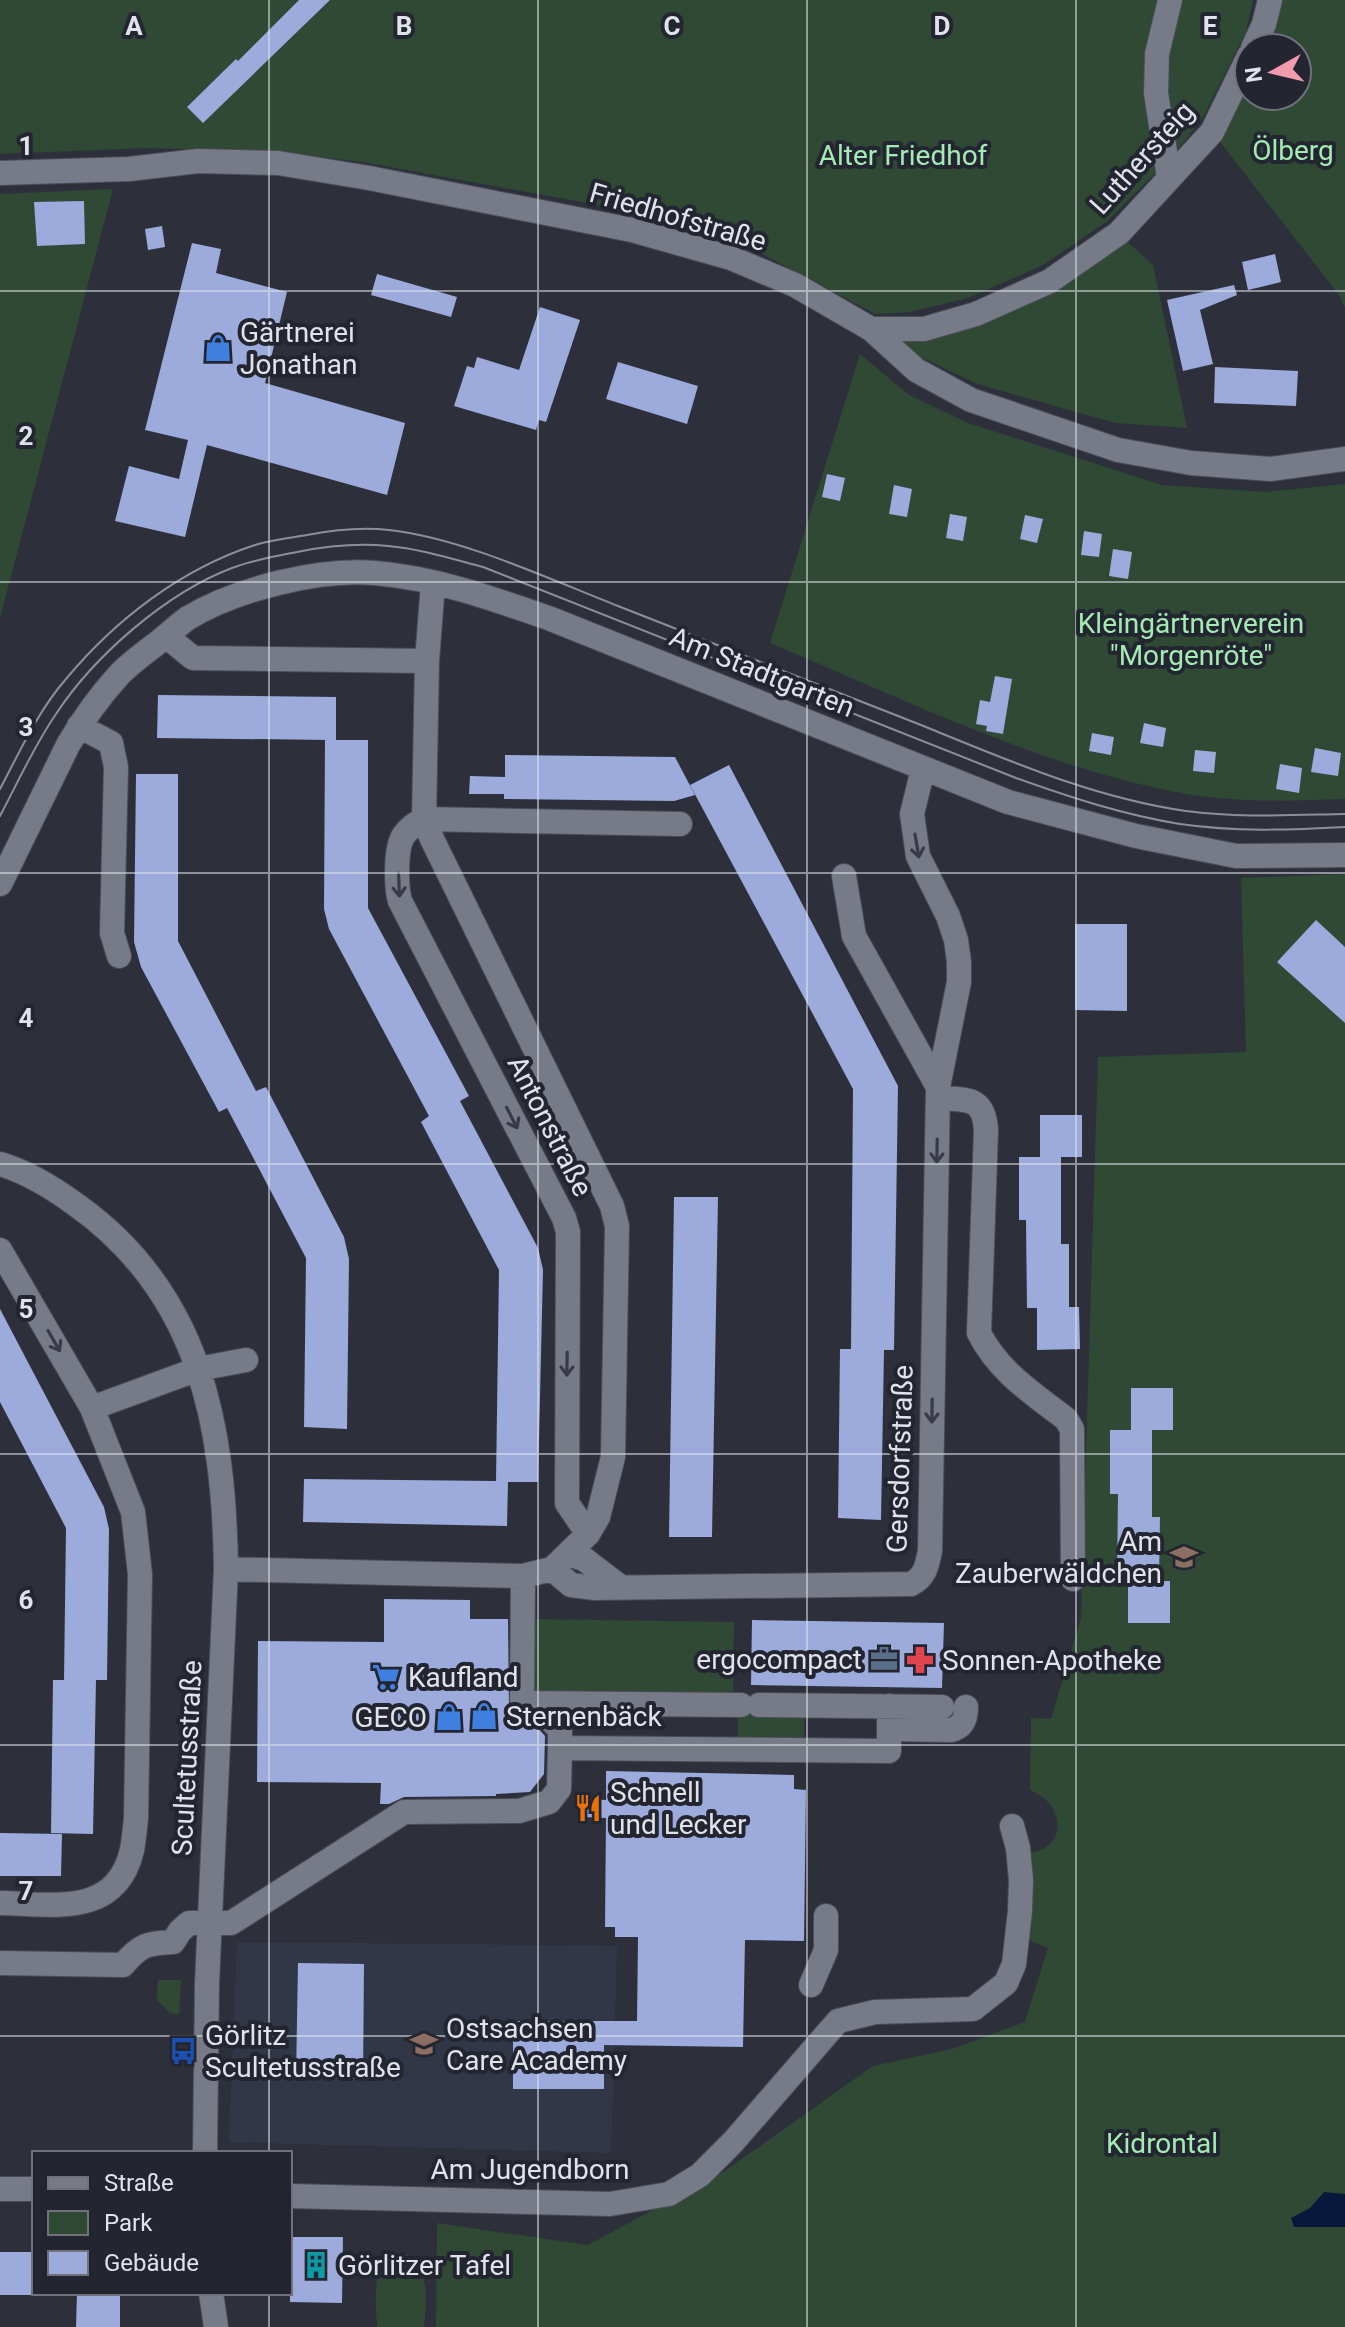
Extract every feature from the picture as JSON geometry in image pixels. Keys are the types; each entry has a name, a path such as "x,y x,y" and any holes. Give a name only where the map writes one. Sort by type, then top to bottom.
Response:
{"street":[{"path":"1169,178 1156,93 1157,54 1170,0"},
{"path":"1260,32 1270,0"},
{"name":"Luthersteig","path":"871,329 924,329 976,314 1050,281 1119,233 1212,132 1233,89"},
{"name":"Friedhofstraße","path":"0,173 129,169 198,161 278,163 632,230 731,258 795,285 871,329 916,370 971,400 1118,450 1191,463 1270,469 1345,459"},
{"name":"Am Stadtgarten","path":"0,884 79,726 119,675 188,618 222,602 289,581 341,572 377,573 433,583 551,619 1008,802 1136,836 1236,856 1345,855"},
{"name":"Antonstraße","path":"433,583 427,661 424,819 612,1206 617,1226 613,1457 598,1517 588,1534 560,1561"},
{"path":"166,636 193,658 427,661"},
{"path":"79,726 111,743 116,767 112,933 119,956"},
{"name":"Gersdorfstraße","path":"560,1561 571,1585 595,1588 911,1584 919,1581 925,1573 930,1551 938,1092 959,982 959,962 948,916 918,856 912,814 923,769"},
{"path":"424,819 680,824"},
{"name":"Antonstraße","path":"424,819 401,838 397,887 400,901 557,1205 568,1232 567,1503 588,1534"},
{"path":"844,876 854,936 938,1092 969,1100 984,1112 986,1130 979,1333 999,1365 1066,1419 1072,1429 1073,1579"},
{"name":"Scultetusstraße","path":"0,1164 59,1193 103,1224 150,1275 184,1333 198,1369 214,1432 225,1514 226,1569 210,1924 205,2151"},
{"path":"0,1250 92,1408 133,1512 140,1574 136,1818 132,1851 124,1869 101,1896 82,1903 0,1903"},
{"path":"92,1408 198,1369 246,1360"},
{"path":"226,1569 523,1576 560,1561"},
{"path":"523,1576 522,1703 750,1705 889,1718 954,1707"},
{"path":"0,1963 123,1965 136,1950 151,1943 173,1942 189,1923 231,1923 404,1812 519,1811 549,1802 559,1789 560,1730 536,1703"},
{"path":"560,1748 889,1751 889,1718"},
{"name":"Am Jugendborn","path":"292,2196 610,2204 669,2194 700,2175 733,2142 838,2021 875,2012 973,2009 1006,1983 1014,1964 1020,1911 1018,1848 1012,1826"},
{"path":"811,1985 826,1950 826,1916"},
{"path":"0,2189 32,2189"},
{"path":"211,2295 216,2327"}],"shaded area":[{"name":"Ostsachsen Care Academy","path":"237,1942 617,1946 611,2153 229,2142"}],"green space":[{"name":"Alter Friedhof","path":"0,0 1253,0 1246,32 1233,32 1233,58 1203,117 1173,156 1106,222 1043,265 968,298 910,312 875,314 755,250 631,211 363,162 272,151 146,148 0,154"},
{"name":"Ölberg","path":"1273,0 1345,0 1345,307 1339,295 1214,134 1233,95 1233,112 1313,112 1313,32 1261,32"},
{"path":"113,189 0,618 0,194"},
{"path":"1121,236 1153,265 1187,428 1116,423 977,384 921,357 883,334 924,333"},
{"name":"Kleingärtnerverein \"Morgenröte\"","path":"860,354 909,395 968,423 1162,485 1266,492 1345,484 1345,799 1242,800 1181,793 1128,781 1075,766 972,729 770,643"},
{"name":"Kidrontal","path":"1345,874 1345,2327 436,2327 437,2223 588,2245 725,2171 873,2066 952,2049 1025,2022 1048,1948 1029,1940 1029,1852 1045,1848 1057,1830 1055,1814 1049,1803 1030,1790 1031,1718 1051,1719 1081,1618 1098,1057 1246,1052 1241,878"},
{"path":"531,1619 734,1622 733,1700 534,1696"},
{"path":"738,1714 804,1715 804,1743 738,1742"},
{"path":"158,1980 181,1980 179,2014 170,2013 157,2000"},
{"path":"392,2252 414,2259 420,2268 426,2304 424,2327 377,2327 378,2275 385,2258"}],"water":[{"path":"1324,2192 1345,2194 1345,2227 1294,2227 1291,2218 1310,2208"}],"building":[{"path":"299,0 330,0 203,123 187,107"},
{"path":"84,201 85,244 37,246 34,202"},
{"path":"162,226 165,247 148,250 145,229"},
{"path":"192,243 221,249 216,273 287,292 265,383 405,423 387,495 207,445 185,537 115,521 129,466 179,479 188,440 145,430"},
{"path":"1275,254 1281,282 1248,290 1242,262"},
{"path":"377,274 457,297 451,317 371,295"},
{"path":"1234,285 1237,295 1200,310 1213,364 1183,371 1167,300"},
{"path":"540,307 580,320 546,422 539,420 536,430 454,406 467,366 474,368 477,357 519,370"},
{"path":"618,362 698,386 687,424 606,399"},
{"path":"1215,367 1298,371 1296,406 1214,403"},
{"path":"827,474 845,478 840,501 822,497"},
{"path":"894,485 912,489 907,517 889,514"},
{"path":"950,514 967,517 963,541 946,538"},
{"path":"1025,515 1043,519 1037,543 1020,539"},
{"path":"1084,531 1102,534 1099,557 1081,555"},
{"path":"1113,549 1132,552 1128,579 1109,576"},
{"path":"995,676 1012,679 1003,734 986,731 987,726 976,724 980,700 990,702"},
{"path":"158,695 336,697 336,740 368,740 368,908 469,1096 460,1101 538,1248 543,1270 538,1482 508,1482 507,1526 303,1522 304,1479 496,1481 499,1270 421,1122 429,1116 329,929 324,909 325,740 331,740 157,738"},
{"path":"1144,723 1166,728 1163,747 1140,743"},
{"path":"1092,733 1114,737 1111,755 1089,751"},
{"path":"1315,748 1341,753 1338,776 1311,772"},
{"path":"1195,750 1216,752 1214,773 1193,771"},
{"path":"505,755 675,757 695,795 674,801 504,799 504,794 469,794 470,776 505,777"},
{"path":"1280,764 1302,768 1299,793 1276,789"},
{"path":"729,765 898,1086 894,1350 884,1350 881,1520 838,1518 840,1349 851,1349 853,1089 690,785"},
{"path":"136,774 178,774 178,941 256,1091 266,1087 344,1237 349,1259 347,1429 304,1427 306,1258 227,1108 219,1112 141,967 134,942"},
{"path":"1316,920 1345,947 1345,1023 1277,962"},
{"path":"1075,924 1127,924 1127,1011 1075,1010"},
{"path":"1040,1115 1082,1115 1082,1157 1061,1157 1061,1244 1069,1244 1069,1307 1079,1307 1080,1349 1037,1350 1037,1308 1027,1308 1026,1220 1019,1220 1019,1157 1040,1157"},
{"path":"674,1197 718,1197 712,1537 669,1537"},
{"path":"0,1309 104,1507 109,1529 107,1680 96,1680 93,1834 51,1833 53,1680 64,1680 66,1528 0,1402"},
{"path":"1131,1388 1173,1388 1173,1430 1152,1430 1152,1517 1160,1517 1159,1581 1170,1581 1170,1623 1128,1623 1128,1581 1117,1581 1118,1494 1110,1494 1110,1430 1131,1430"},
{"name":"Kaufland","path":"384,1599 470,1600 470,1619 508,1619 509,1710 515,1716 529,1718 545,1736 544,1774 530,1792 496,1796 404,1797 389,1804 380,1804 381,1783 257,1782 258,1641 384,1642"},
{"path":"752,1620 944,1623 942,1688 751,1685"},
{"path":"606,1771 794,1775 794,1789 806,1790 804,1941 745,1940 743,2047 604,2045 604,2089 513,2089 513,2021 637,2021 638,1937 615,1937 615,1927 605,1927 606,1818 583,1817 584,1799 606,1800"},
{"path":"0,1833 62,1834 61,1876 0,1876"},
{"path":"298,1963 364,1964 363,2079 296,2078"},
{"name":"Görlitzer Tafel","path":"292,2237 343,2237 342,2303 290,2302"},
{"path":"0,2252 32,2252 32,2295 0,2295"},
{"path":"77,2295 120,2295 120,2327 76,2327"}],"tram line":[{"path":"0,789 56,691 85,657 151,599 201,568 255,545 327,532 368,529 417,534 475,550 1018,764 1118,797 1186,811 1226,815 1345,814"},
{"path":"0,816 40,739 72,692 111,649 157,610 207,579 240,565 308,550 365,545 412,549 483,567 1016,778 1097,805 1201,827 1262,830 1345,827"}],"place":[{"name":"Gärtnerei Jonathan","path":"218,348"},
{"name":"Am Zauberwäldchen","path":"1184,1557"},
{"name":"ergocompact","path":"884,1659"},
{"name":"Sonnen-Apotheke","path":"920,1660"},
{"name":"Kaufland","path":"386,1677"},
{"name":"Sternenbäck","path":"484,1716"},
{"name":"GECO","path":"449,1717"},
{"name":"Schnell und Lecker","path":"588,1808"},
{"name":"Ostsachsen Care Academy","path":"424,2044"},
{"name":"Görlitz Scultetusstraße","path":"183,2051"},
{"name":"Görlitzer Tafel","path":"316,2265"}]}
